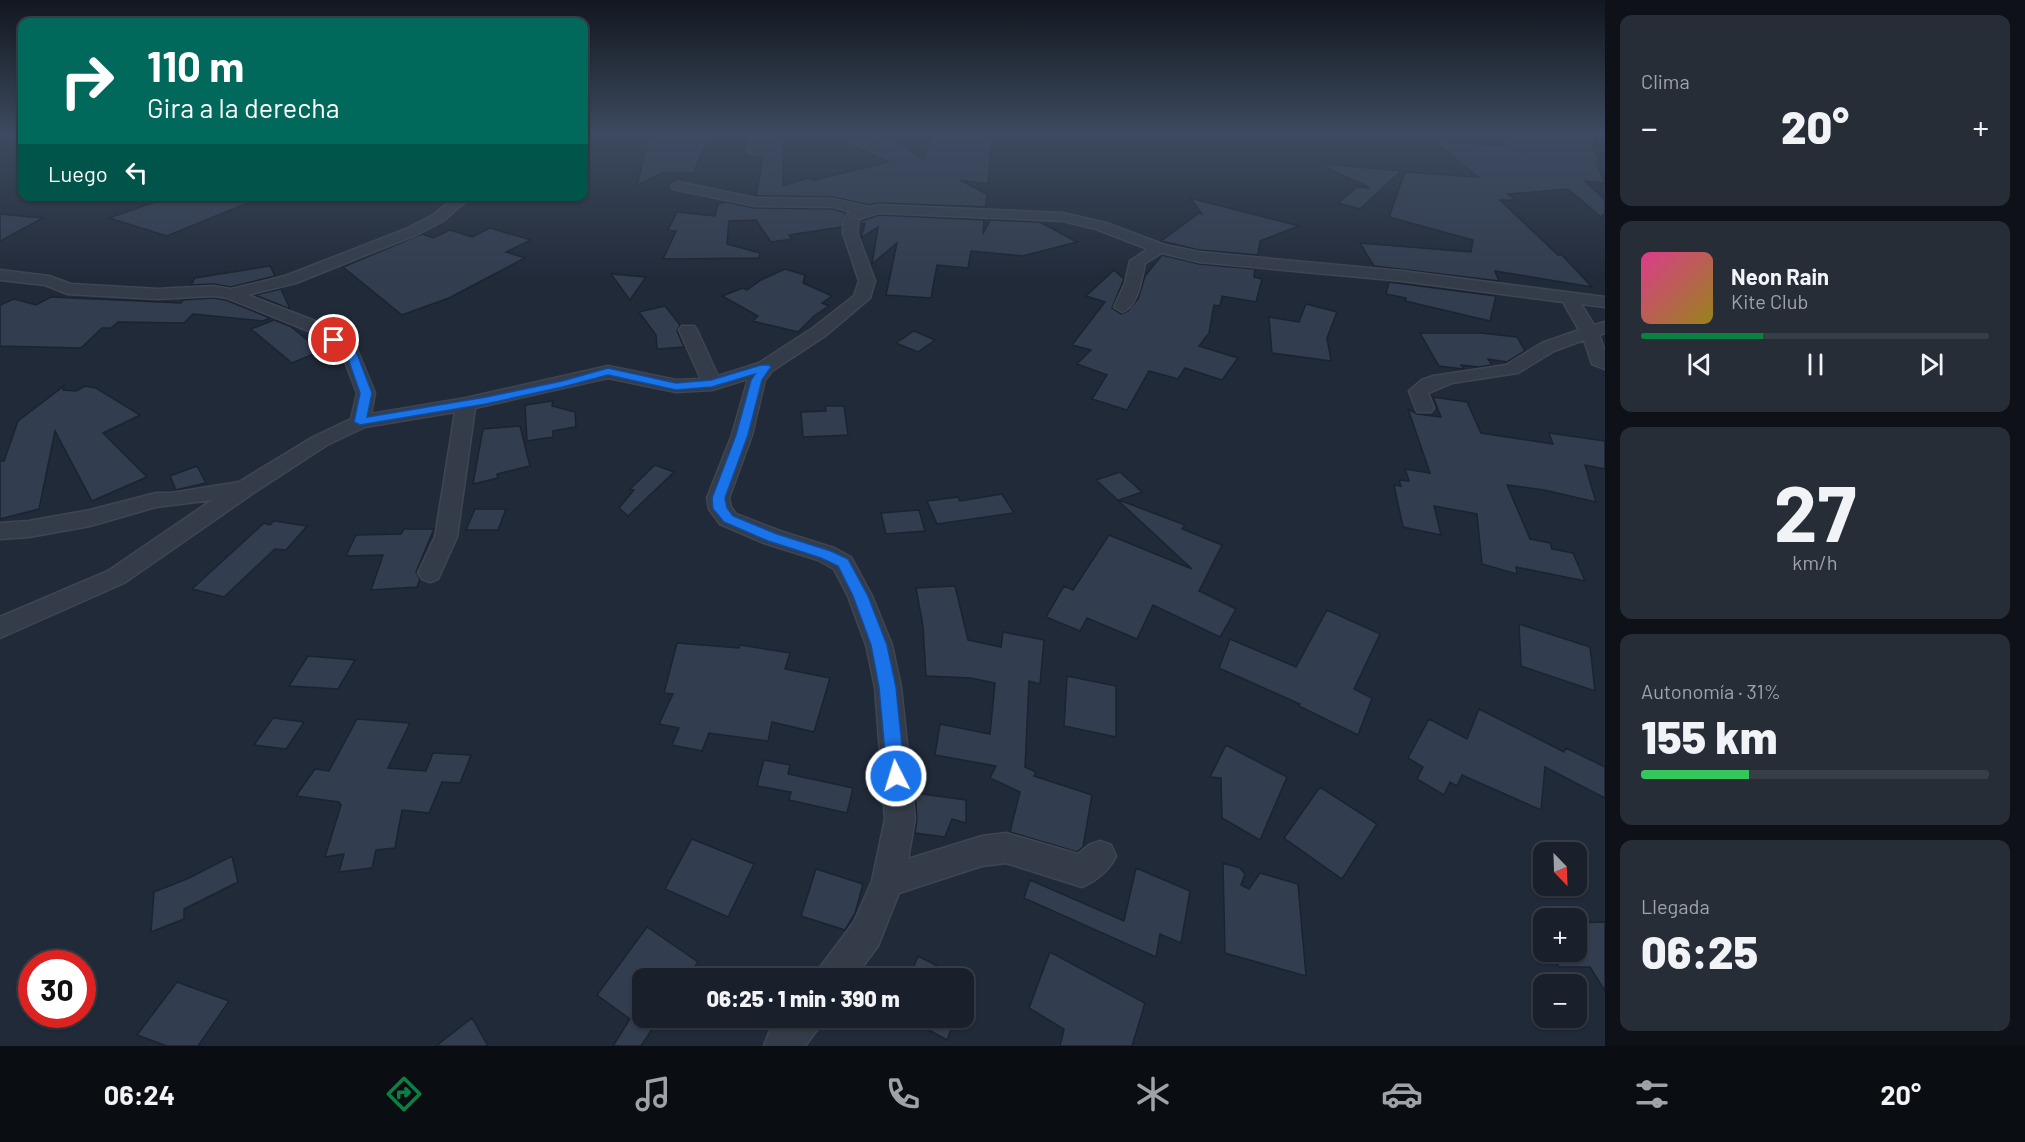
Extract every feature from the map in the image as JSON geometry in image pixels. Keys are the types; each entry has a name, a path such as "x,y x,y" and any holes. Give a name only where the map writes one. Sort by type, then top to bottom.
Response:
{"street":[{"path":"678,186 755,202 833,203 866,211"},
{"path":"231,294 290,280 411,232 438,218 460,201"},
{"path":"0,628 116,577 247,487 320,441 360,422 466,404 563,384 608,372 676,387 712,384 765,367 819,333 862,298 867,281 850,233 850,222 853,216 879,208 1063,217 1101,226 1160,248 1234,261 1402,276 1605,302"},
{"path":"1122,307 1133,284 1138,261 1160,248"},
{"path":"0,274 39,279 68,289 158,294 213,291 231,294 317,328 350,351 366,393 360,422"},
{"path":"1568,297 1597,330 1598,360 1605,364"},
{"path":"688,330 712,384"},
{"path":"1424,408 1418,391 1431,381 1512,369 1528,362 1545,348 1597,330"},
{"path":"765,367 756,380 742,435 718,498 720,509 728,519 772,537 826,554 843,563 860,596 879,645 888,687 900,819 888,881 866,934 840,968"},
{"path":"430,573 446,537 466,404"},
{"path":"0,531 29,529 90,518 156,500 171,500 247,487"},
{"path":"888,881 982,851 1006,848 1082,871 1100,856"},
{"path":"782,1046 796,1028"}],"building":[{"path":"759,182 783,182 783,186 796,182 963,182 987,194 986,207 879,203 869,205 833,197 756,196"},
{"path":"1357,182 1389,182 1360,209 1338,203 1357,187 1370,188"},
{"path":"1402,182 1586,182 1605,200 1605,213 1601,217 1568,189 1508,194 1516,200 1500,200 1558,255 1562,255 1592,287 1495,271 1499,281 1374,266 1360,243 1471,252 1473,240 1389,217"},
{"path":"1190,198 1299,226 1260,241 1258,255 1199,250 1161,241 1199,213 1202,214"},
{"path":"158,201 252,201 167,236 109,218"},
{"path":"726,202 755,208 833,209 846,213 841,227 789,235 792,239 771,242 756,220 729,221 727,244 760,253 759,258 663,259 676,231 668,230 677,212 715,216 718,204"},
{"path":"0,214 43,218 0,241"},
{"path":"879,215 984,220 983,234 990,220 1040,222 1077,242 1023,256 971,251 968,268 937,265 931,298 886,295 897,243 872,264 878,227 861,238 865,223 861,224 861,221"},
{"path":"490,228 531,240 506,252 525,258 449,298 402,315 343,267 422,234 433,238 450,230 472,237"},
{"path":"1162,255 1199,264 1255,269 1254,277 1262,279 1256,302 1222,296 1220,306 1214,305 1209,333 1199,346 1238,358 1222,380 1185,368 1178,379 1149,371 1127,410 1092,399 1107,375 1077,364 1091,350 1072,345 1105,302 1086,296 1114,270 1124,279 1112,308 1121,314 1128,311 1138,299 1145,276"},
{"path":"270,266 275,276 231,287 213,284 191,285 195,278"},
{"path":"785,269 805,275 803,283 832,296 822,303 829,306 814,316 798,332 753,321 758,316 722,296 743,288 747,290 761,280"},
{"path":"611,274 646,277 630,300"},
{"path":"1389,282 1496,296 1490,321 1405,301 1406,298 1386,294"},
{"path":"281,289 290,309 255,295"},
{"path":"51,297 181,303 183,300 213,298 226,300 270,318 263,321 193,314 184,323 118,322 111,328 102,328 81,348 0,346 0,305 14,299 36,305"},
{"path":"1306,304 1337,312 1327,338 1331,361 1272,353 1269,317 1299,322"},
{"path":"665,306 680,325 677,331 684,347 657,349 656,335 639,312"},
{"path":"274,320 290,326 321,351 292,363 251,329"},
{"path":"914,331 935,340 918,352 896,343"},
{"path":"1420,333 1480,333 1517,337 1525,351 1507,362 1488,359 1492,365 1479,367 1461,365 1464,369 1439,366"},
{"path":"64,386 63,390 76,391 85,386 96,388 140,415 103,433 147,477 92,501 55,431 39,509 0,519 0,461 4,461 18,421"},
{"path":"1433,397 1467,402 1481,433 1553,444 1549,433 1605,441 1605,469 1585,465 1596,502 1544,490 1507,485 1530,539 1550,543 1552,549 1573,553 1585,581 1516,567 1517,574 1482,564 1477,514 1434,506 1441,535 1403,527 1394,485 1401,486 1399,480 1409,481 1405,469 1430,473 1408,409 1417,414 1441,417"},
{"path":"553,401 552,406 575,412 576,427 553,431 553,437 527,441 525,405"},
{"path":"825,406 844,406 848,435 803,437 801,412 826,411"},
{"path":"520,426 530,466 497,474 498,478 473,484 483,429"},
{"path":"655,465 674,472 628,516 619,508 634,490 630,489"},
{"path":"197,466 206,483 176,490 170,476"},
{"path":"1120,472 1142,492 1119,500 1185,525 1182,529 1222,545 1199,591 1236,609 1220,637 1153,605 1137,639 1087,618 1080,631 1046,617 1064,586 1073,590 1109,535 1192,569 1096,480"},
{"path":"1002,494 1014,513 937,524 927,501 958,497 960,501"},
{"path":"475,509 506,509 498,530 466,530"},
{"path":"919,510 925,531 886,534 881,513"},
{"path":"274,521 307,526 286,550 275,549 224,597 192,589 264,523 270,525"},
{"path":"404,529 434,529 416,572 420,579 417,587 371,590 383,555 346,556 356,535 401,534"},
{"path":"955,586 968,640 1001,647 1003,632 1044,640 1040,684 1029,681 1025,767 1036,772 1034,776 1092,795 1083,847 1077,852 1010,832 1020,792 990,778 996,766 935,755 940,724 990,734 995,683 971,678 926,676 923,626 916,588"},
{"path":"1327,610 1380,634 1354,689 1372,698 1358,735 1299,706 1300,704 1219,668 1230,639 1296,667"},
{"path":"1519,624 1590,647 1595,691 1521,666"},
{"path":"677,643 739,648 740,645 790,653 785,669 830,678 814,732 772,722 768,741 709,733 702,751 672,745 679,728 659,724 673,694 664,693"},
{"path":"308,656 355,660 338,689 289,686"},
{"path":"1067,676 1116,686 1116,737 1064,726"},
{"path":"1479,709 1564,752 1566,748 1605,767 1605,798 1545,767 1541,810 1462,775 1457,786 1450,782 1444,795 1417,779 1423,767 1408,758 1429,719 1467,739"},
{"path":"273,718 304,722 286,749 254,745"},
{"path":"357,719 410,723 388,768 426,771 433,753 471,755 460,783 442,782 429,813 402,810 395,848 376,850 372,868 339,872 344,854 325,857 341,805 339,802 296,796 315,769 329,771"},
{"path":"1226,745 1287,777 1260,840 1222,818 1221,778 1210,777"},
{"path":"764,760 790,765 788,774 853,788 847,813 789,800 791,792 757,786"},
{"path":"1320,787 1377,824 1342,879 1284,838"},
{"path":"915,793 966,800 966,823 952,819 945,837 915,833 917,819"},
{"path":"692,839 754,864 728,917 665,889"},
{"path":"232,856 238,882 184,909 184,919 151,932 154,892 189,878"},
{"path":"1223,863 1240,868 1245,874 1241,885 1249,889 1260,873 1298,884 1306,976 1225,953"},
{"path":"1136,868 1190,891 1181,943 1160,934 1156,957 1024,898 1030,880 1124,921"},
{"path":"816,869 863,884 855,913 845,930 801,916"},
{"path":"1605,922 1605,991 1590,967 1559,967 1556,962 1587,962 1587,923"},
{"path":"647,927 698,962 694,968 632,968 632,1028 653,1028 641,1046 613,1046 630,1019 597,995"},
{"path":"1050,952 1145,1003 1132,1046 1060,1046 1064,1029 1029,1008"},
{"path":"918,956 941,968 913,968"},
{"path":"177,982 229,1001 198,1046 167,1046 137,1035"},
{"path":"472,1018 488,1046 436,1046"},
{"path":"925,1028 952,1028 947,1040"}],"route":[{"path":"334,340 350,351 366,393 360,422 486,400 608,372 676,387 712,384 765,367 756,380 742,435 718,498 720,509 728,519 772,537 826,554 843,563 860,596 879,645 888,687 896,776"}]}
